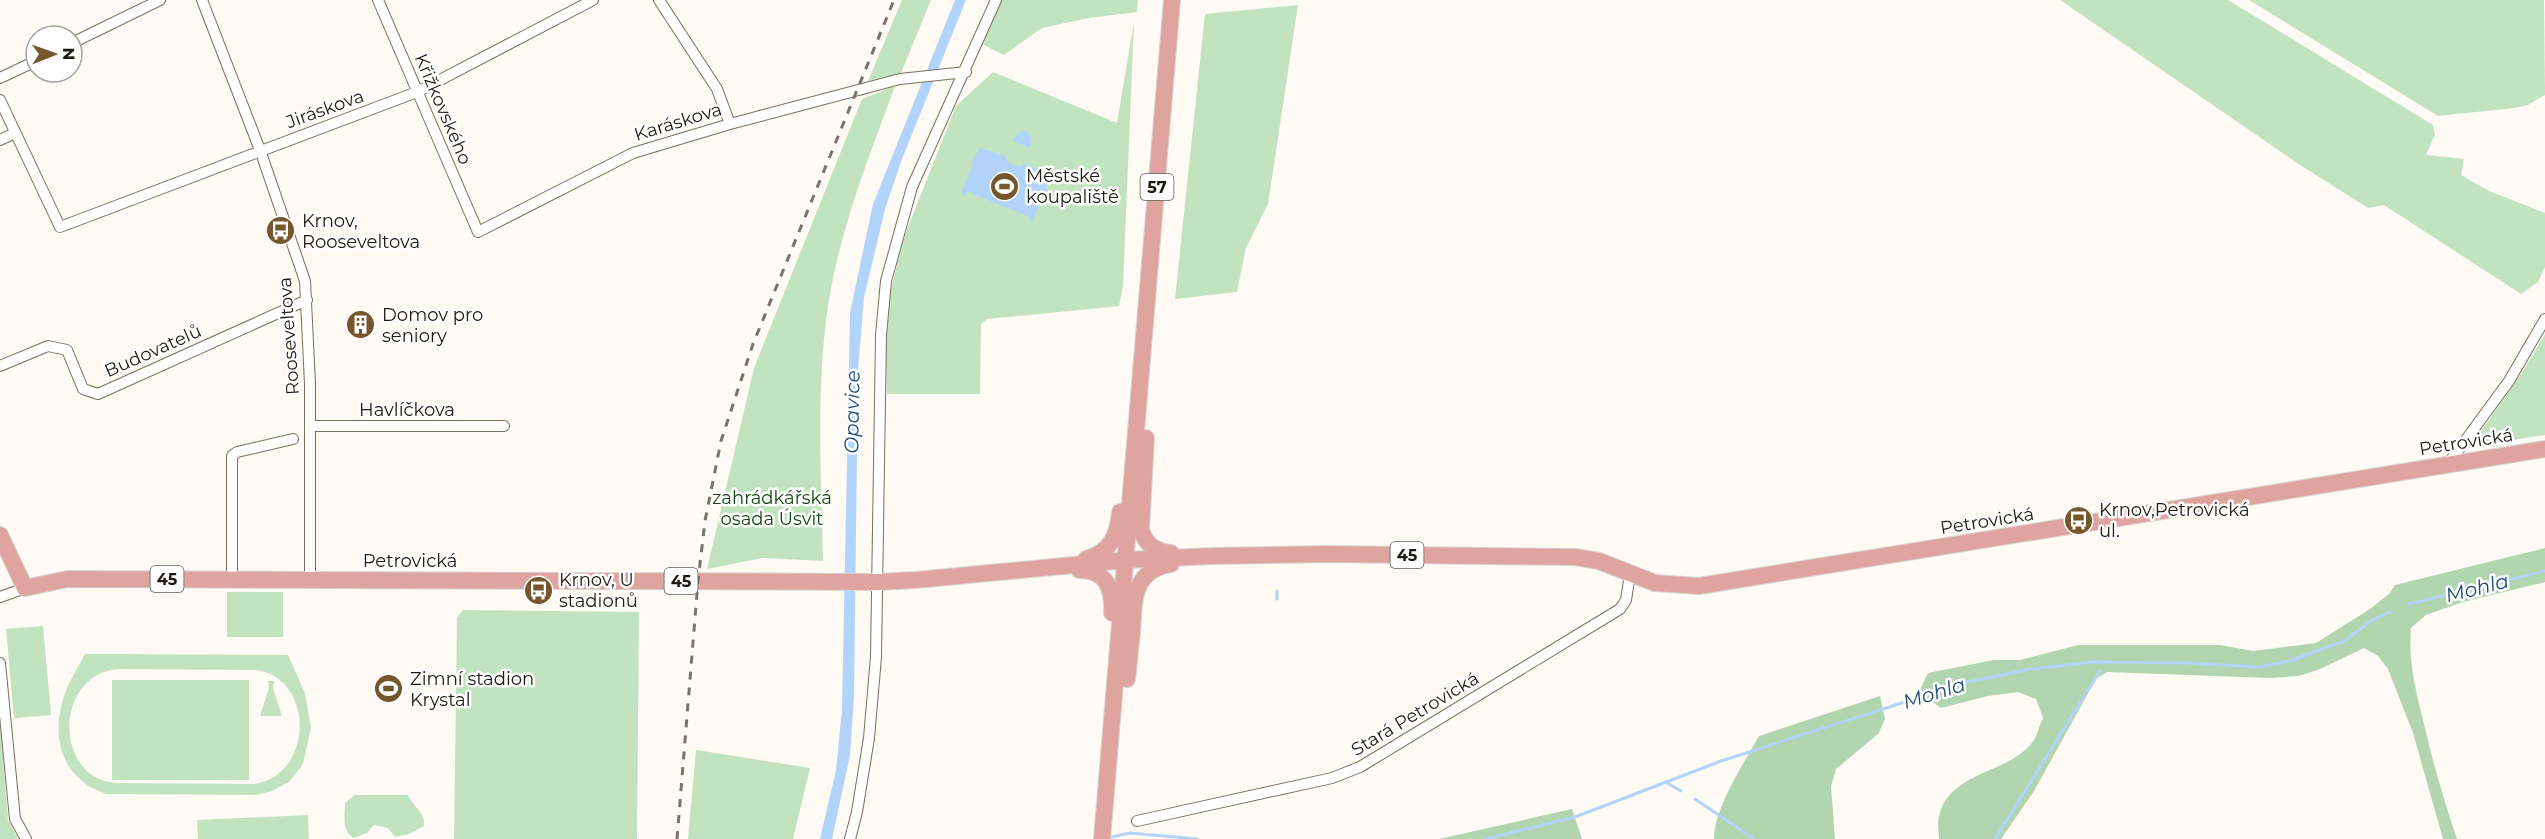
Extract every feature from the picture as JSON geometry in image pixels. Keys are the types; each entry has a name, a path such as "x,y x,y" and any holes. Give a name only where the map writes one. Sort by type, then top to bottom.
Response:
{"main road":[{"name":"57","path":"1103,833 1172,0"},
{"path":"1141,374 1146,451 1141,519 1143,535 1149,544 1162,552 1213,556"},
{"path":"1040,568 1093,557 1105,550 1114,539 1118,529 1124,471 1141,374"},
{"name":"Petrovická","path":"1630,574 1655,583 1699,586 2545,449"},
{"path":"0,535 25,588"},
{"name":"45","path":"876,582 1126,560 1345,554 1575,557 1599,561 1630,574"},
{"path":"1108,769 1126,692 1137,586 1146,575 1159,566 1213,556"},
{"path":"1040,568 1091,571 1104,578 1111,589 1113,605 1107,687 1108,769"},
{"name":"Petrovická","path":"25,588 67,579 876,582"}],"street":[{"path":"84,37 160,0"},
{"name":"Rooseveltova","path":"202,0 260,150 305,281 310,426 310,580"},
{"name":"Křižkovského","path":"378,0 478,232"},
{"name":"Jiráskova","path":"15,133 60,227 417,92 593,0"},
{"path":"659,0 717,89 730,123"},
{"path":"850,839 857,812 869,738 876,582 879,387 886,281 912,188 966,72 996,0"},
{"path":"0,78 24,67"},
{"name":"Karáskova","path":"478,232 633,153 730,123 900,79 966,72"},
{"path":"0,100 15,133 0,140"},
{"name":"Budovatelů","path":"0,366 48,346 67,350 82,389 98,394 307,300"},
{"path":"2448,464 2509,381 2545,319"},
{"name":"Havlíčkova","path":"310,426 504,426"},
{"path":"232,579 232,456 237,452 293,440"},
{"name":"Stará Petrovická","path":"1137,821 1332,778 1360,767 1620,609 1626,600 1630,574"},
{"name":"Petrovická","path":"0,597 25,588"},
{"path":"0,663 15,819 26,839"}],"green space":[{"path":"902,0 931,0 901,73 868,81"},
{"path":"1000,0 1138,0 1137,12 1089,18 1042,28 1004,55 982,44"},
{"path":"2060,0 2228,0 2433,125 2435,135 2426,155 2464,159 2461,175 2489,191 2545,213 2545,267 2538,282 2521,294 2384,205 2368,208 2300,165"},
{"path":"2249,0 2544,0 2545,95 2528,105 2514,108 2438,116"},
{"path":"1298,5 1268,204 1246,248 1237,292 1175,299 1205,14"},
{"name":"Městské koupaliště","path":"1134,22 1123,286 1119,306 987,319 981,324 980,394 887,394 885,313 904,237 956,106 993,72 1117,123"},
{"name":"zahrádkářská osada Úsvit","path":"895,86 847,222 828,303 820,414 823,561 763,558 707,569 754,368 862,99"},
{"path":"2545,334 2545,435 2479,445 2475,440 2525,368"},
{"path":"2545,548 2545,582 2463,602 2426,615 2411,628 2412,665 2416,688 2435,768 2457,839 2443,839 2413,733 2388,669 2378,656 2364,648 2318,670 2298,676 2270,678 2107,672 2096,679 2034,791 2001,839 1939,839 1939,816 1954,790 2020,754 2033,741 2043,718 2036,699 2018,692 1988,696 1941,708 1919,692 1928,673 1994,660 2020,660 2078,645 2220,645 2254,651 2316,643 2370,609 2389,594 2395,585"},
{"path":"227,592 283,592 283,637 227,637"},
{"path":"463,610 639,612 637,839 454,839 457,618"},
{"path":"43,626 51,715 14,718 6,629"},
{"path":"85,654 288,655 305,693 311,728 303,764 289,782 272,791 256,795 107,794 92,787 79,779 63,756 58,727 64,696","holes":["117,669 256,670 275,677 289,690 297,707 300,726 297,746 288,763 274,777 255,784 117,783 96,778 81,765 72,747 69,728 72,707 81,689 96,676"]},
{"path":"112,680 249,680 249,780 112,780"},
{"path":"268,681 274,681 273,688 282,716 260,716 269,688"},
{"path":"1880,696 1885,719 1878,734 1836,769 1831,786 1835,839 1714,839 1715,827 1724,800 1759,736"},
{"path":"0,722 8,820 18,839 0,839"},
{"path":"696,750 810,768 793,839 688,839"},
{"path":"354,795 408,795 423,817 424,826 409,834 395,837 388,828 374,825 367,833 354,838 347,832 344,817 345,803"},
{"path":"1572,809 1582,839 1439,839"},
{"path":"308,815 309,839 198,839 197,820"}],"water":[{"name":"Opavice","path":"955,0 966,0 902,159 885,209 864,298 858,370 854,696 850,755 832,839 820,839 836,770 842,710 850,313 873,204"},
{"name":"Městské koupaliště","path":"1022,131 1027,131 1032,138 1030,148 1013,141"},
{"name":"Městské koupaliště","path":"979,148 1006,156 1007,162 1020,167 1024,163 1050,175 1045,188 1048,189 1047,192 1037,192 1036,196 1042,198 1032,222 1029,221 1030,217 966,191 964,195 961,194 973,163 970,162 974,160"}],"waterway":[{"name":"Mohla","path":"2409,604 2545,571"},
{"path":"1277,591 1277,599"},
{"name":"Mohla","path":"1486,839 1575,817 1721,761 1967,682 2031,669 2092,662 2188,663 2259,667 2290,661 2344,641 2374,619 2390,612"},
{"path":"1995,839 2100,671"},
{"path":"1667,783 1681,791"},
{"path":"1695,799 1754,839"},
{"name":"Mohla","path":"1107,838 1130,833 1197,839"}],"railway":[{"path":"677,839 698,581 705,521 721,441 753,344 894,0"}],"place":[{"name":"Městské koupaliště","path":"1005,186"},
{"name":"Krnov, Rooseveltova","path":"281,231"},
{"name":"Domov pro seniory","path":"361,325"},
{"name":"Krnov,Petrovická ul.","path":"2078,520"},
{"name":"Krnov, U stadionů","path":"538,590"},
{"name":"Zimní stadion Krystal","path":"389,689"}]}
